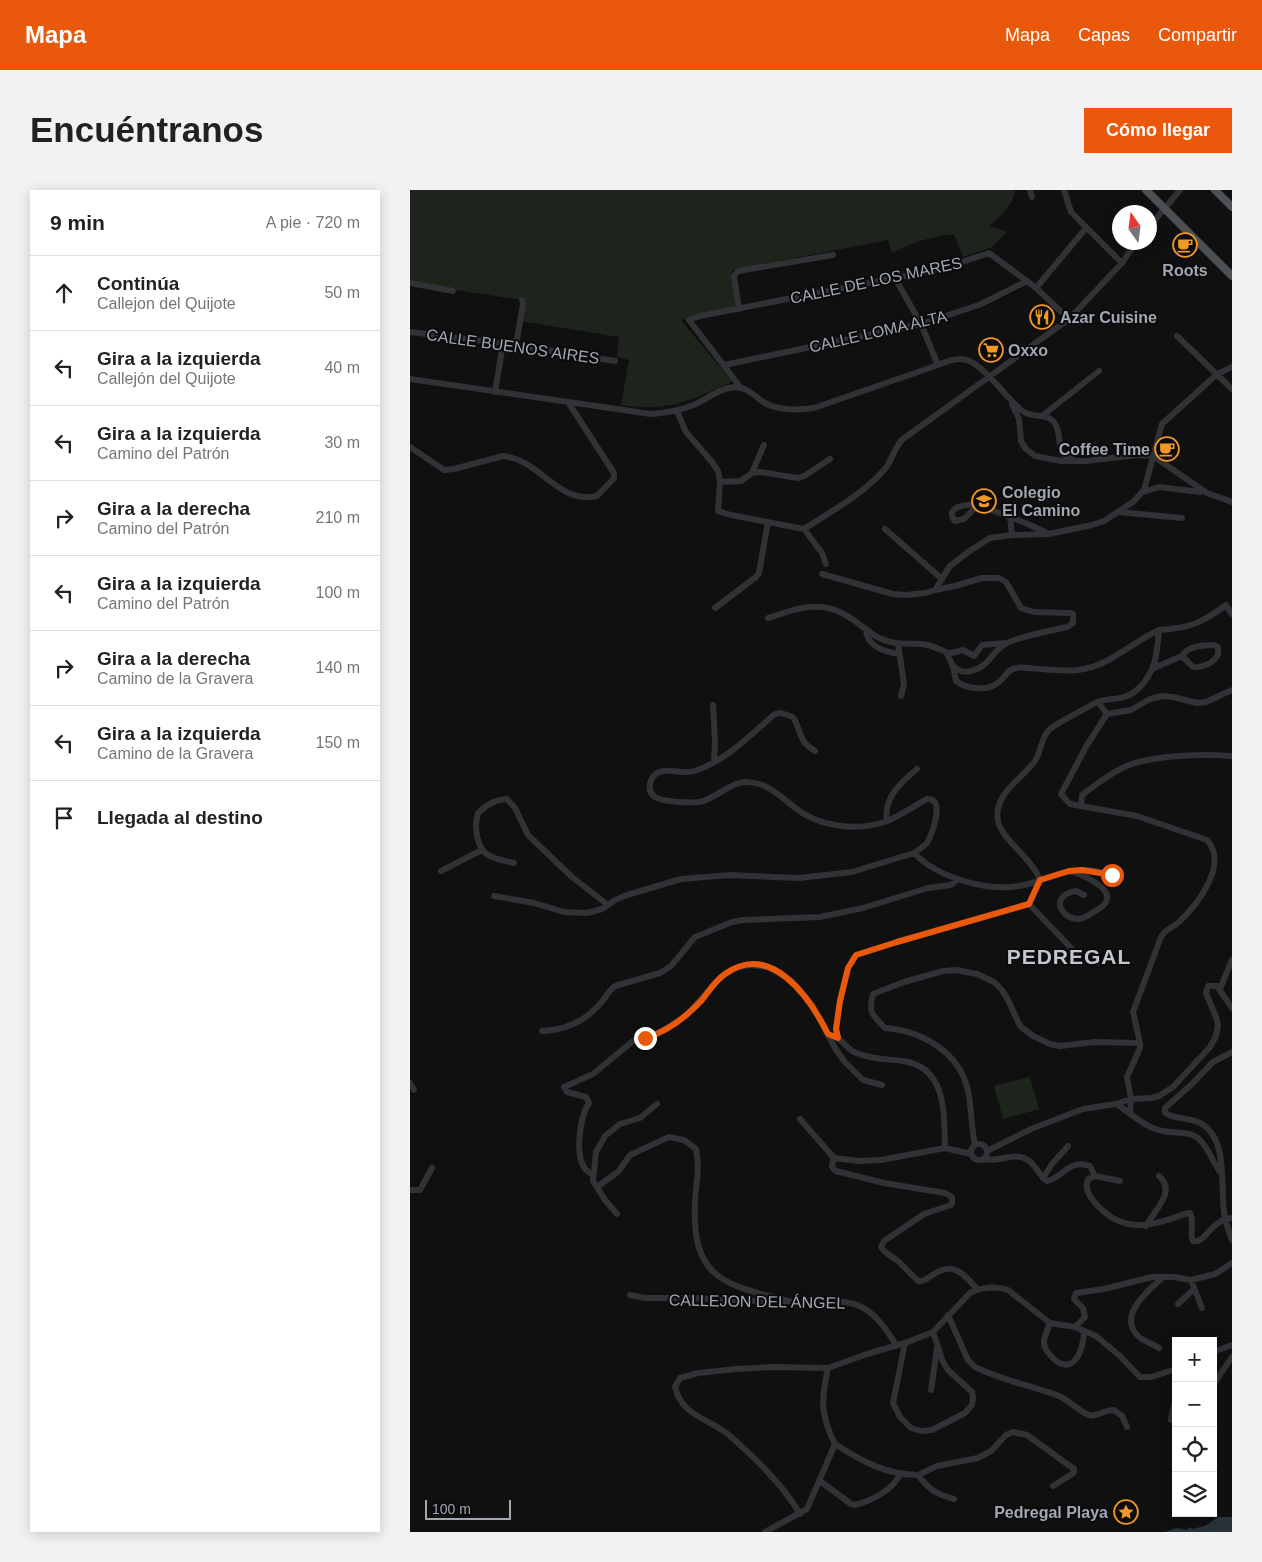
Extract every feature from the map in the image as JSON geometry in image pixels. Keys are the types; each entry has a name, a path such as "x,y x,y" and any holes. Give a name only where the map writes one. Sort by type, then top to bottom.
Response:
{"main road":[{"path":"1146,190 1231,274"},
{"path":"1215,190 1232,206"}],"street":[{"path":"1064,190 1071,212 1122,263"},
{"path":"1157,217 1180,190"},
{"path":"1036,288 1086,228"},
{"path":"804,529 847,501 874,479 885,468 895,448 903,439 1069,319 1122,263 1131,250"},
{"name":"CALLE DE LOS MARES","path":"724,366 689,320 700,316 941,269 989,253 1036,288 1069,319"},
{"path":"739,309 734,276 738,271 833,255"},
{"path":"895,278 921,324 938,364"},
{"name":"CALLE LOMA ALTA","path":"724,366 921,324 980,305 1026,281"},
{"path":"410,283 453,291"},
{"path":"516,345 523,304 522,300"},
{"name":"CALLE BUENOS AIRES","path":"410,332 516,345 615,361"},
{"path":"1177,336 1216,376 1232,389"},
{"path":"495,392 503,344"},
{"path":"410,379 640,413 677,411 727,389 741,388 771,406 803,410 844,399 938,364 965,359 990,376 1010,401 1018,417 1019,434 1025,448 1035,456 1061,461 1086,461 1137,455 1152,456 1207,493"},
{"path":"724,366 741,388"},
{"path":"1143,492 1162,424 1216,376 1232,367"},
{"path":"1042,416 1099,371"},
{"path":"1010,401 1025,413 1042,416 1054,422 1062,454 1074,460"},
{"path":"410,447 444,470 503,456 512,456 532,466 567,493 583,498 597,496 614,478 614,473 568,402"},
{"path":"677,411 686,432 718,471 720,482 718,511 804,529 822,553 826,564"},
{"path":"752,473 764,445"},
{"path":"720,482 741,481 752,473 760,472 798,478 830,458"},
{"path":"935,590 950,566 990,538 1012,535 1049,534 1092,525 1118,512 1143,492 1152,488 1162,487 1207,493 1232,502"},
{"path":"978,505 1010,516 1049,534"},
{"path":"1118,512 1182,518"},
{"path":"1010,516 1012,535"},
{"path":"714,608 759,573 768,522"},
{"path":"885,529 942,579"},
{"path":"822,574 893,594 919,594 982,578 999,578 1006,582 1013,590 1021,608 1034,612 1073,614 1073,623 1067,627 1007,643 982,645 974,656 963,650 948,654"},
{"path":"768,618 792,610 830,607 847,615 881,639 898,644 927,645 946,652 953,666 956,681 962,685 980,688 998,683 1006,673 1016,668 1077,670 1094,667 1111,660 1146,636 1159,630 1194,625 1226,605 1232,614"},
{"path":"866,629 866,635 870,641 883,651 899,654"},
{"path":"1154,668 1159,630"},
{"path":"953,666 959,671 968,672 981,669 998,648 1007,643"},
{"path":"898,644 904,684 900,696"},
{"path":"1040,880 1030,862 999,825 998,811 1004,794 1035,761 1048,731 1098,702 1122,699 1137,690 1154,668 1182,656 1186,650 1192,647 1214,645 1219,650 1216,659 1200,667 1193,667 1182,656"},
{"path":"1130,1113 1127,1077 1140,1043 1134,1019 1134,1006 1161,936 1184,918 1212,879 1213,846 1208,840 1137,816 1070,804 1061,794 1087,745 1107,714 1131,710 1150,699 1162,696 1197,703 1206,702 1232,690"},
{"path":"1098,702 1107,714"},
{"path":"713,705 714,762"},
{"path":"494,896 578,913 598,911 627,895 681,879 730,875 799,878 852,872 914,853 927,842 937,811 934,800 927,799 887,821 859,826 828,825 796,809 766,786 753,783 742,782 703,802 686,803 656,798 651,793 652,777 658,771 692,772 714,762 737,748 775,714 781,713 793,716 801,739 806,746 815,751"},
{"path":"1081,806 1082,795 1103,779 1135,764 1180,756 1232,756"},
{"path":"887,821 888,803 904,780 917,769"},
{"path":"514,863 491,857 482,850 476,828 478,813 488,805 507,799 514,808 528,835 572,877 608,905"},
{"path":"441,871 482,850"},
{"path":"914,853 930,866 958,879 1004,888 1022,886 1069,871 1091,870 1120,876"},
{"path":"1069,871 1098,883 1106,894 1107,900 1104,905 1085,917 1078,919 1066,915 1062,909 1060,898 1069,892 1076,891 1084,895"},
{"path":"542,1031 569,1026 581,1021 601,1003 615,986 660,973 671,966 695,937 732,922 820,917 863,908 928,888 951,886 958,879"},
{"path":"838,1038 836,1029 840,1001 848,968 856,955 1029,904 1040,880"},
{"path":"1029,904 1073,950"},
{"path":"1220,990 1232,960"},
{"path":"593,1175 584,1168 579,1150 586,1108 589,1104 586,1097 568,1092 564,1087 593,1074 634,1041 654,1035 686,1016 725,974 742,966 758,965 768,967 792,981 809,1000 835,1048 858,1077 882,1085"},
{"path":"971,1154 971,1150 975,1145 968,1091 963,1073 949,1055 935,1044 902,1029 885,1028 873,1015 870,1006 873,994 904,982 943,971 956,970 977,974 994,982 1008,1000 1020,1026 1033,1036 1050,1044 1060,1046 1096,1042 1140,1043"},
{"path":"984,1159 988,1151 1031,1129 1083,1109 1116,1104 1130,1099 1151,1098 1173,1088 1210,1047 1216,1036 1218,1024 1208,1000 1206,990 1208,986 1217,986 1232,1008"},
{"path":"828,1034 838,1038 847,1047 861,1055 905,1061 919,1066 933,1077 940,1093 945,1148"},
{"path":"1221,1173 1223,1165 1212,1133 1202,1123 1169,1116 1165,1113 1165,1108 1213,1062 1232,1052"},
{"path":"410,1083 414,1090"},
{"path":"617,1214 593,1181 596,1152 605,1136 620,1124 640,1118 657,1104"},
{"path":"1116,1104 1142,1122 1160,1131 1183,1132 1193,1135 1200,1140 1221,1173 1232,1240"},
{"path":"800,1119 834,1158 859,1161 880,1160 945,1148 971,1154 976,1160 993,1160 1018,1156 1037,1167 1043,1178 1047,1181 1066,1168 1085,1164 1090,1166 1095,1176"},
{"path":"597,1187 619,1171 630,1155 669,1137 684,1140 696,1149 699,1164 695,1201 697,1239 701,1256 713,1273 729,1283 796,1303"},
{"path":"975,1145 983,1145 988,1151"},
{"path":"1043,1178 1052,1164 1068,1146"},
{"path":"834,1158 831,1165 832,1169 836,1171 884,1183 945,1193 952,1198 950,1205 924,1214 884,1241 881,1247 918,1281 924,1281 944,1269 952,1268 965,1276 978,1289"},
{"path":"410,1190 420,1190 432,1168"},
{"path":"1120,1181 1095,1176 1088,1180 1086,1189 1095,1203 1106,1214 1131,1225 1146,1226 1190,1213 1192,1216 1191,1237 1193,1242 1196,1242 1201,1240 1216,1223 1228,1218"},
{"path":"1146,1226 1165,1195 1165,1181 1159,1176"},
{"path":"1075,1327 1085,1317 1083,1308 1074,1298 1076,1293 1104,1289 1152,1277 1191,1280 1215,1274 1232,1263"},
{"path":"1159,1348 1138,1336 1132,1325 1132,1318 1141,1298 1163,1277"},
{"path":"1191,1280 1202,1308"},
{"path":"800,1514 791,1500 769,1475 729,1435 705,1422 690,1411 679,1398 675,1386 680,1378 698,1373 773,1367 828,1368 933,1332 960,1302 978,1289 1002,1288 1008,1290 1050,1323 1075,1327 1096,1336 1140,1377 1151,1377 1172,1370"},
{"path":"1178,1304 1194,1290"},
{"name":"CALLEJON DEL ÁNGEL","path":"630,1295 645,1298 691,1298 796,1303 838,1301 860,1306 880,1323 896,1345"},
{"path":"948,1315 968,1360 975,1367 1060,1397 1088,1415 1092,1416 1106,1410 1114,1410 1122,1416 1127,1427"},
{"path":"1050,1323 1044,1338 1045,1349 1054,1359 1063,1364 1072,1363 1077,1359 1084,1331"},
{"path":"905,1343 893,1402 900,1417 912,1428 926,1431 932,1430 965,1413 972,1405 973,1394 948,1370 937,1347 933,1332"},
{"path":"1217,1351 1232,1345"},
{"path":"931,1390 937,1347"},
{"path":"1215,1382 1232,1357"},
{"path":"828,1368 822,1395 826,1424 836,1444 870,1464 900,1474 918,1475 937,1466 978,1458 991,1451 1006,1435 1018,1432 1028,1435 1074,1469 1072,1474 1053,1486"},
{"path":"1171,1420 1172,1415"},
{"path":"765,1532 800,1514 808,1506 836,1444"},
{"path":"820,1480 855,1505 890,1488 900,1474"},
{"path":"918,1475 927,1487 954,1499"}],"shaded area":[{"path":"410,190 1015,190 1009,206 989,226 1007,232 992,247 963,257 954,234 922,240 892,253 888,240 732,270 736,306 681,320 731,380 730,383 690,400 666,406 638,407 621,405 629,360 617,357 619,337 520,321 522,300 410,283"},
{"path":"1030,1077 1039,1109 1003,1119 994,1086"},
{"path":"1218,1517 1232,1517 1232,1532 1164,1532 1177,1528 1186,1530 1190,1527 1192,1529 1205,1526"}],"place":[{"name":"Roots","path":"1185,245"},
{"name":"Azar Cuisine","path":"1042,317"},
{"name":"Oxxo","path":"991,350"},
{"name":"Coffee Time","path":"1167,449"},
{"name":"Colegio El Camino","path":"984,501"},
{"name":"Pedregal Playa","path":"1126,1512"}],"district":[{"name":"PEDREGAL","path":"1069,957"}],"route":[{"path":"645,1038 671,1026 686,1016 725,974 742,966 758,965 768,967 792,981 805,995 828,1034 838,1038 836,1029 840,1001 848,968 856,955 1029,904 1040,880 1069,871 1082,870 1112,875"}]}
